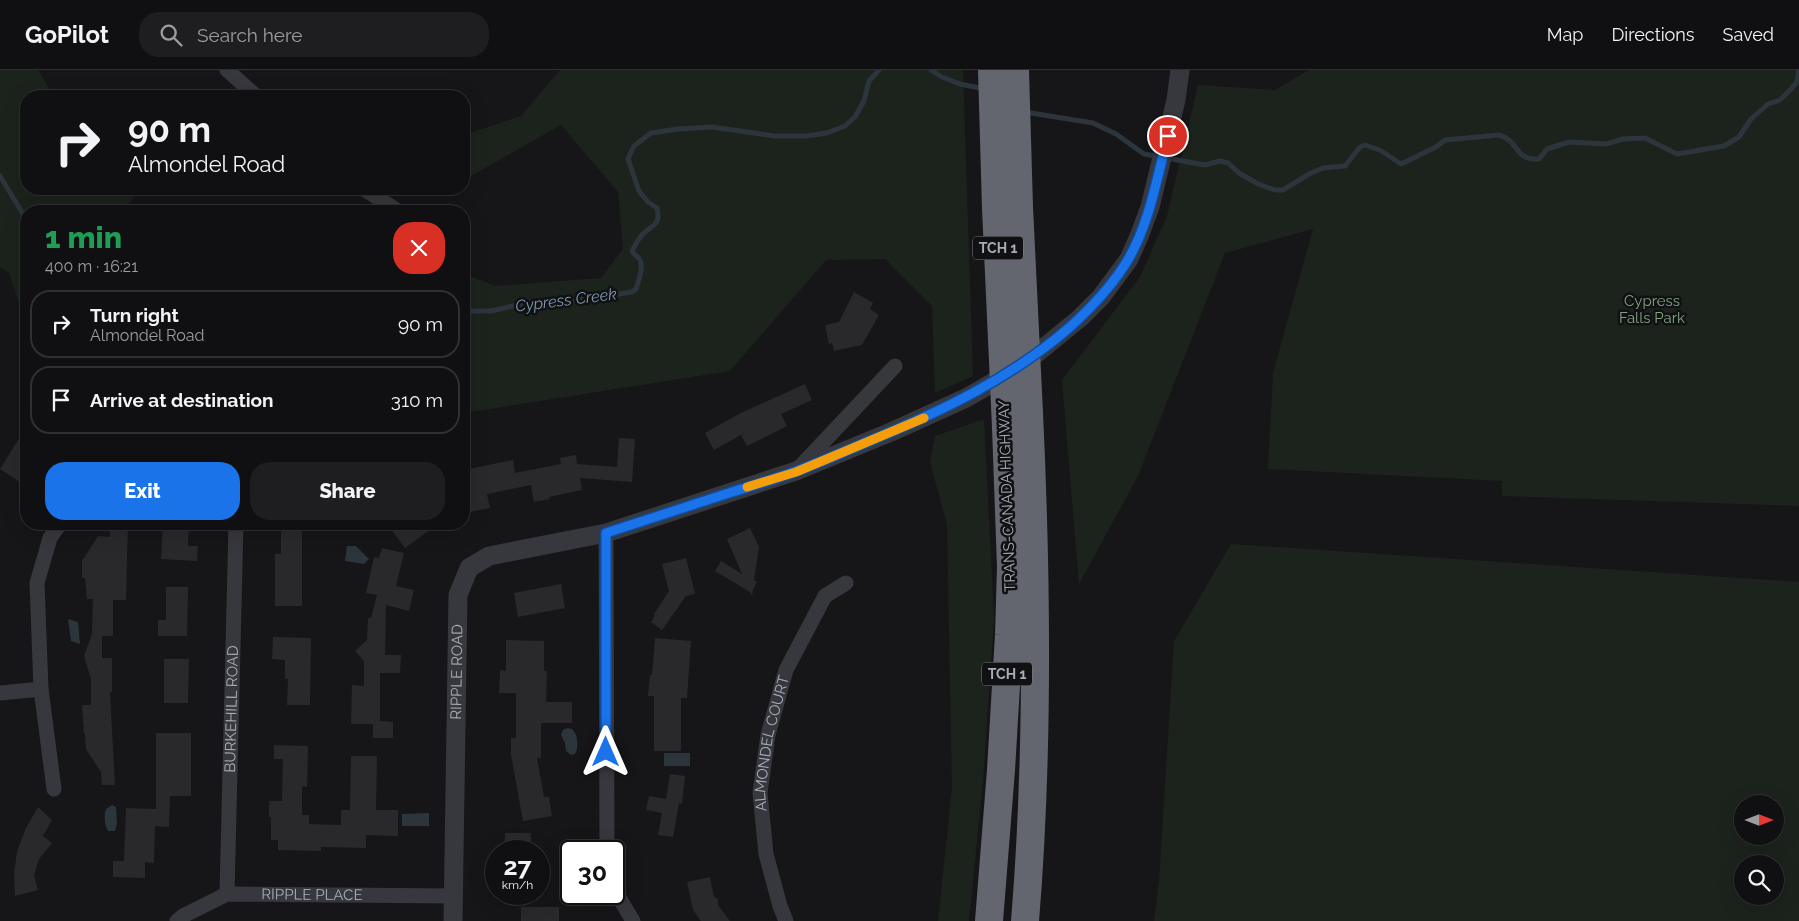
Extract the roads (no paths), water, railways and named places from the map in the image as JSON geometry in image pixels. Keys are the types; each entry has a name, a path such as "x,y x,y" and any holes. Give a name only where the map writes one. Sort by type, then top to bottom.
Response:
{"highway":[{"name":"TRANS-CANADA HIGHWAY","path":"989,921 1009,635 1010,557 992,70"},
{"name":"TRANS-CANADA HIGHWAY","path":"1015,70 1036,636 1034,770 1025,921"}],"street":[{"path":"227,70 249,90"},
{"name":"RIPPLE ROAD","path":"453,921 458,596 469,568 489,556 606,533 796,472 966,398 1031,358 1080,318 1101,297 1129,259 1150,207 1176,100 1180,70"},
{"path":"373,195 389,205"},
{"path":"796,472 895,366"},
{"path":"54,789 40,689 37,582 50,538 56,530"},
{"name":"BURKEHILL ROAD","path":"227,894 236,530"},
{"path":"606,533 607,840"},
{"name":"ALMONDEL COURT","path":"786,921 766,854 764,836 760,793 768,735 786,670 825,596 846,583"},
{"path":"0,693 40,689"},
{"name":"RIPPLE PLACE","path":"177,921 183,916 227,894 454,896"},
{"path":"624,905 633,921"}],"waterway":[{"name":"Cypress Creek","path":"470,311 491,311 531,302 580,300 632,292 636,289 641,267 640,260 632,251 643,234 655,224 658,218 657,208 648,202 639,191 628,159 634,146 651,133 678,129 712,127 774,136 807,136 827,133 845,126 855,117 864,101 869,81 879,70"},
{"name":"Cypress Creek","path":"931,70 942,77 960,84 985,89"},
{"name":"Cypress Creek","path":"1025,112 1093,123 1116,134 1144,154 1205,165 1220,161 1228,163 1239,173 1258,184 1275,190 1283,190 1323,168 1345,166 1360,147 1365,145 1380,150 1401,164 1436,147 1445,140 1499,135 1511,142 1521,154 1531,159 1539,159 1547,149 1569,142 1606,144 1623,139 1645,138 1677,154 1724,146 1739,137 1751,119 1768,104 1780,100 1791,89 1797,82 1799,70"},
{"name":"Cypress Creek","path":"0,176 20,209"}],"park label":[{"name":"Cypress Falls Park","path":"1652,310"}]}
